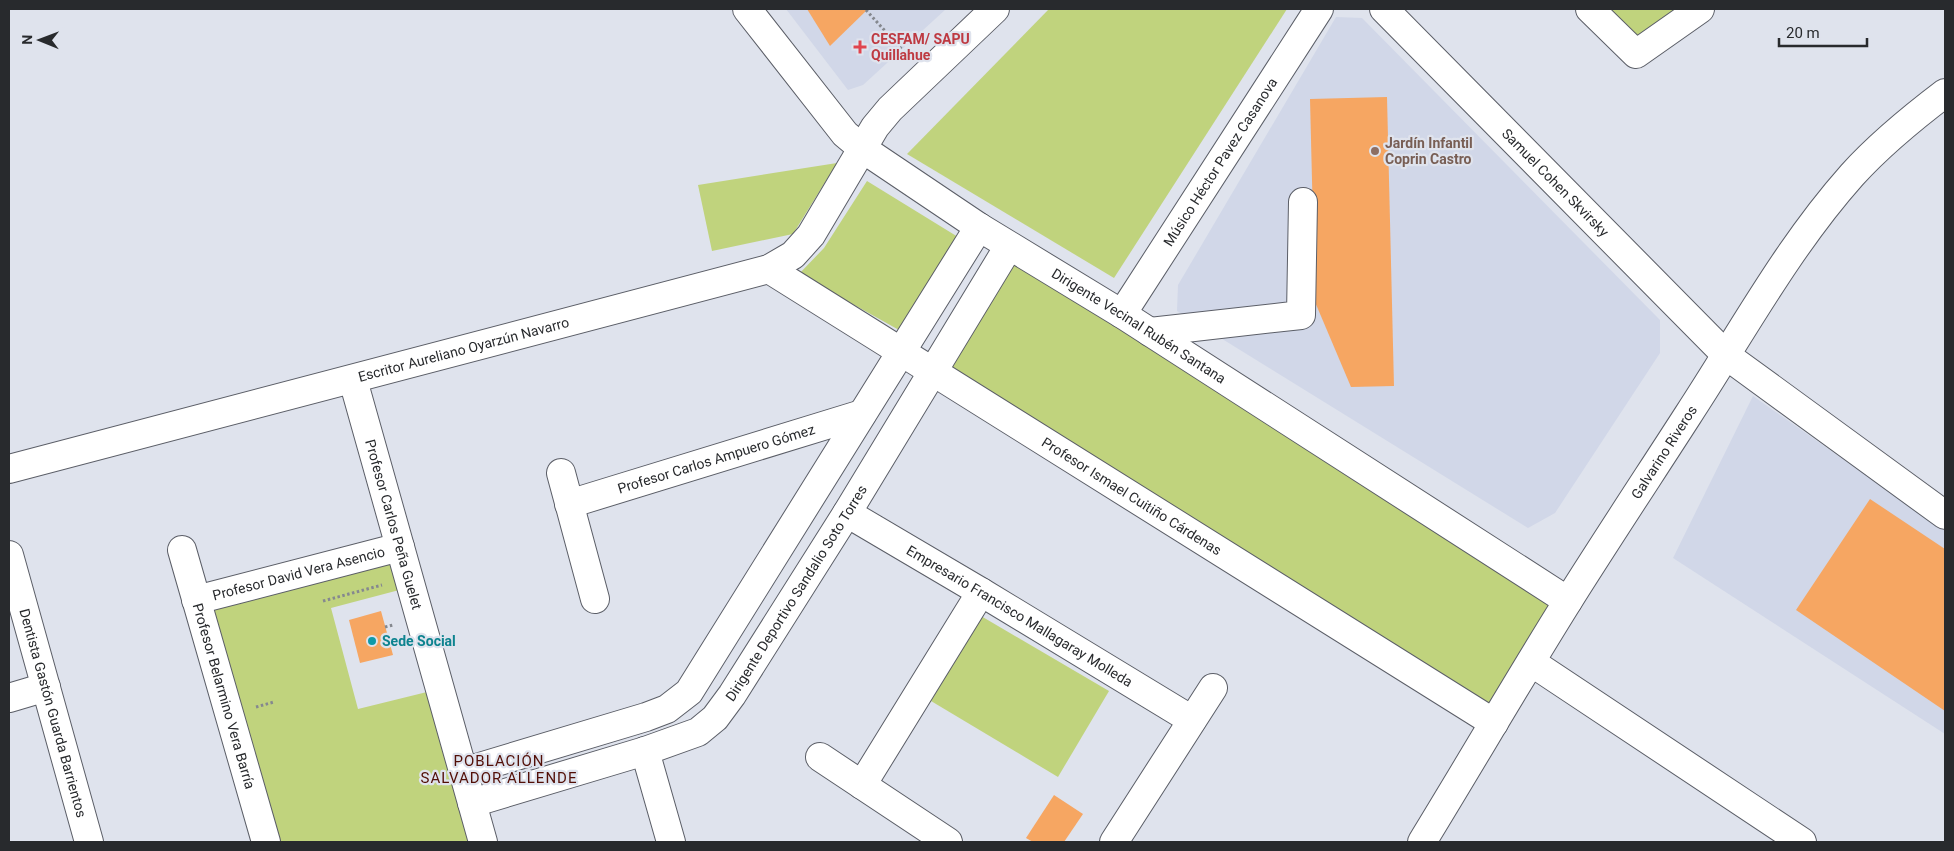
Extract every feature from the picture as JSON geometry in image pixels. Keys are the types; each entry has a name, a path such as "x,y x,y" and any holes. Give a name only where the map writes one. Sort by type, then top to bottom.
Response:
{"street":[{"name":"Dirigente Vecinal Rubén Santana","path":"747,9 845,134 863,149 979,227 1122,314 1568,601"},
{"name":"Escritor Aureliano Oyarzún Navarro","path":"9,469 354,380 769,269 793,255 811,236 875,128 890,109 995,9"},
{"name":"Músico Héctor Pavez Casanova","path":"1122,314 1319,9"},
{"path":"1590,9 1636,54 1700,9"},
{"name":"Samuel Cohen Skvirsky","path":"1392,11 1727,356 1945,515"},
{"name":"Galvarino Riveros","path":"1422,842 1568,601 1727,356 1764,293 1803,236 1851,176 1914,116 1945,93"},
{"path":"1150,332 1301,315 1303,202"},
{"path":"463,772 646,718 667,709 689,692 979,227"},
{"name":"Dirigente Deportivo Sandalio Soto Torres","path":"472,803 645,751 698,732 716,718 847,513 1009,246"},
{"name":"Profesor Ismael Cuitiño Cárdenas","path":"769,269 1494,723"},
{"name":"Profesor Carlos Peña Guelet","path":"354,380 482,842"},
{"name":"Profesor Carlos Ampuero Gómez","path":"569,504 862,414"},
{"path":"561,473 595,599"},
{"name":"Empresario Francisco Mallagaray Molleda","path":"847,513 1192,720"},
{"name":"Profesor David Vera Asencio","path":"196,600 400,547"},
{"name":"Profesor Belarmino Vera Barría","path":"182,550 266,842"},
{"name":"Dentista Gastón Guarda Barrientos","path":"9,555 89,842"},
{"path":"862,785 981,592"},
{"path":"1531,662 1802,842"},
{"path":"9,698 46,687"},
{"path":"1114,842 1213,688"},
{"path":"645,751 670,842"},
{"path":"820,758 948,842"}],"path":[{"path":"866,10 926,74"},
{"path":"323,601 409,578"}],"shaded area":[{"name":"CESFAM/ SAPU Quillahue","path":"786,9 946,9 863,85 848,90"},
{"name":"Jardín Infantil Coprin Castro","path":"1336,17 1362,18 1660,320 1660,353 1555,513 1528,528 1177,311 1178,285"},
{"path":"1753,396 1945,531 1945,734 1673,558"}],"green space":[{"path":"1049,9 1287,9 1114,278 907,154"},
{"path":"1602,9 1686,9 1637,43"},
{"path":"837,163 793,234 712,251 698,185"},
{"path":"867,181 958,237 899,330 799,274 824,248"},
{"path":"1013,262 1116,324 1552,605 1491,706 949,368"},
{"path":"394,557 403,589 331,608 358,709 431,691 473,842 275,842 208,606"},
{"path":"981,616 1109,691 1058,777 931,701"}],"building":[{"path":"807,9 868,9 830,46"},
{"path":"1387,97 1394,386 1351,387 1315,302 1310,99"},
{"path":"1870,499 1945,549 1945,711 1796,610"},
{"name":"Sede Social","path":"381,611 393,655 360,663 349,620"},
{"path":"1054,795 1083,814 1064,842 1033,842 1026,838"}],"place":[{"name":"CESFAM/ SAPU Quillahue","path":"860,47"},
{"name":"Jardín Infantil Coprin Castro","path":"1375,151"},
{"name":"Sede Social","path":"372,641"}],"district":[{"name":"POBLACIÓN SALVADOR ALLENDE","path":"499,770"}]}
